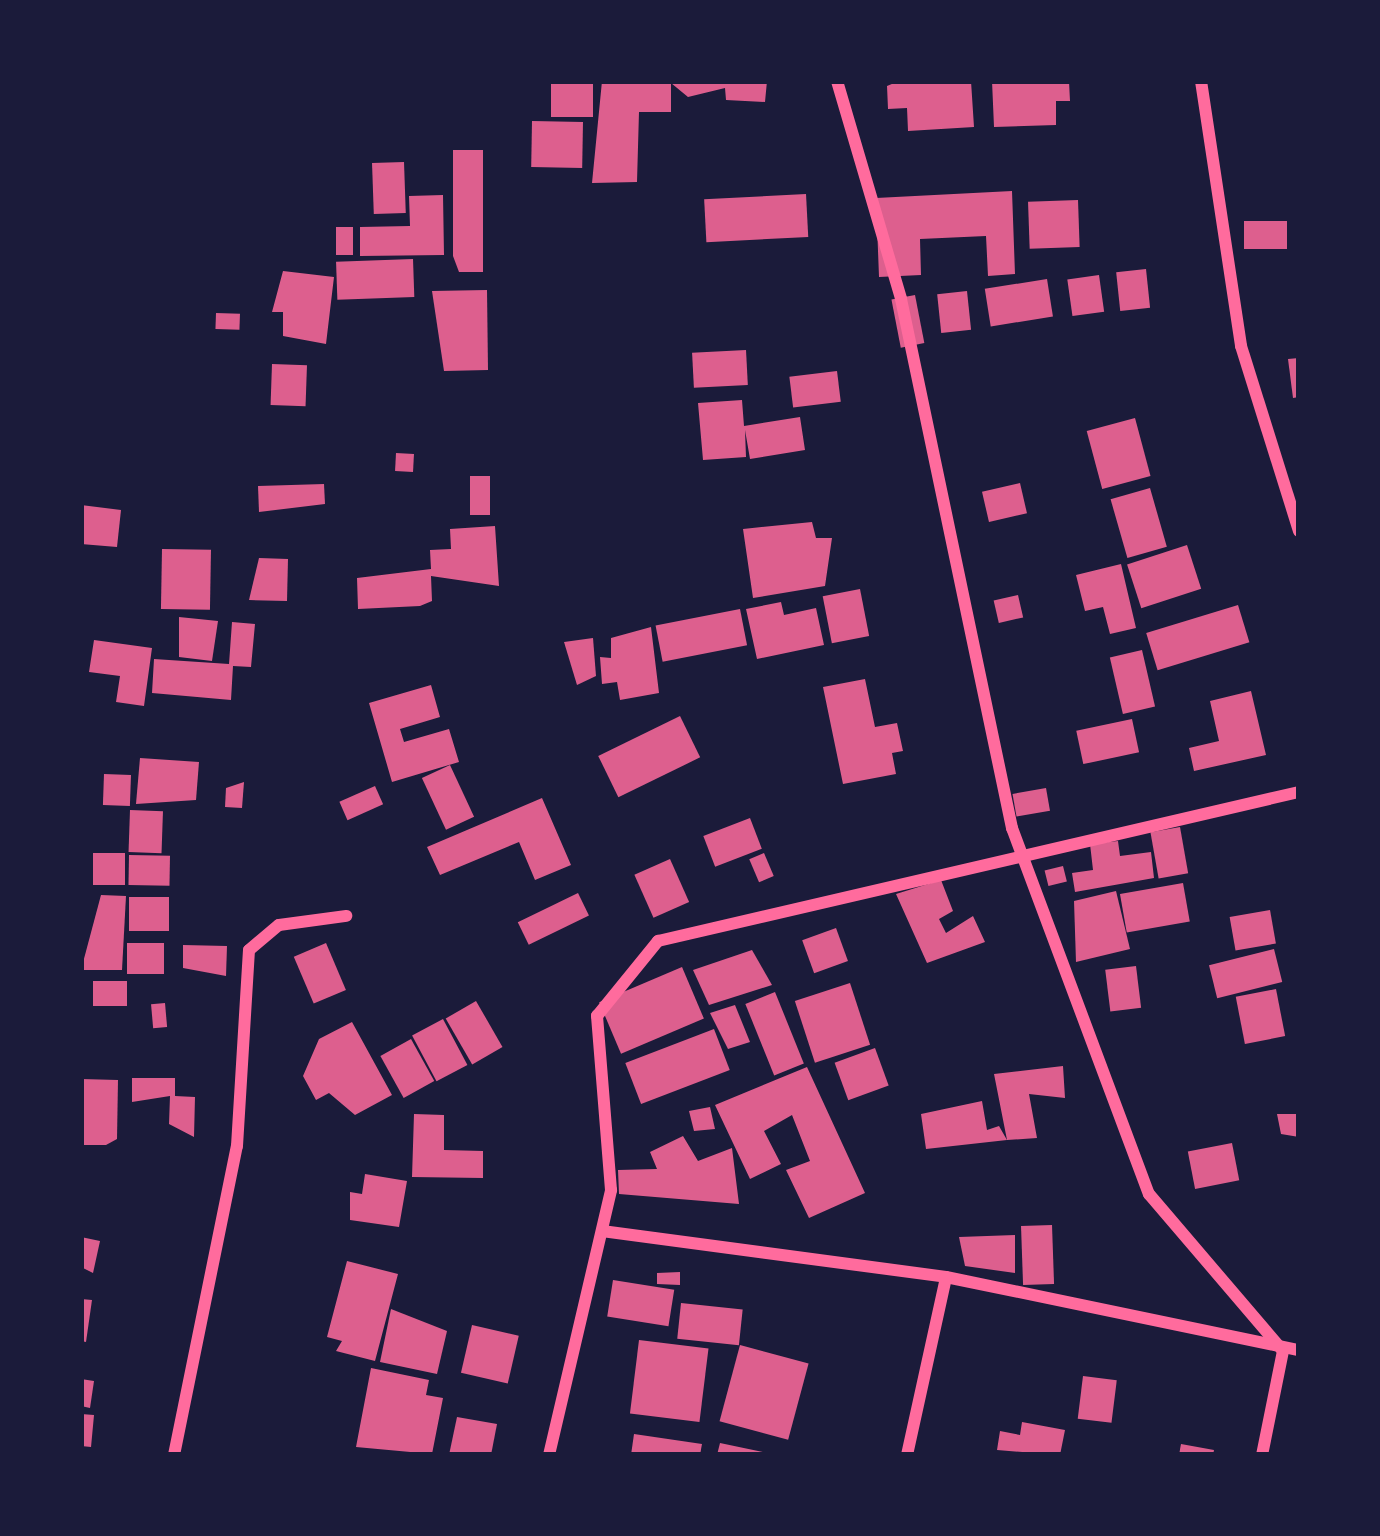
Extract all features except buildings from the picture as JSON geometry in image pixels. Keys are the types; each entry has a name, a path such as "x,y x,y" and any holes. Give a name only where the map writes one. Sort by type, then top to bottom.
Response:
{"street":[{"path":"837,81 901,298 1023,856 1149,1194 1283,1351"},
{"path":"1202,81 1241,346 1299,531"},
{"path":"549,1455 611,1190 597,1016 658,941 1299,792"},
{"path":"174,1455 237,1146 249,950 279,926 346,916"},
{"path":"602,1231 946,1276 1283,1351 1299,1350"},
{"path":"908,1455 946,1276"},
{"path":"1262,1455 1283,1351"}]}
